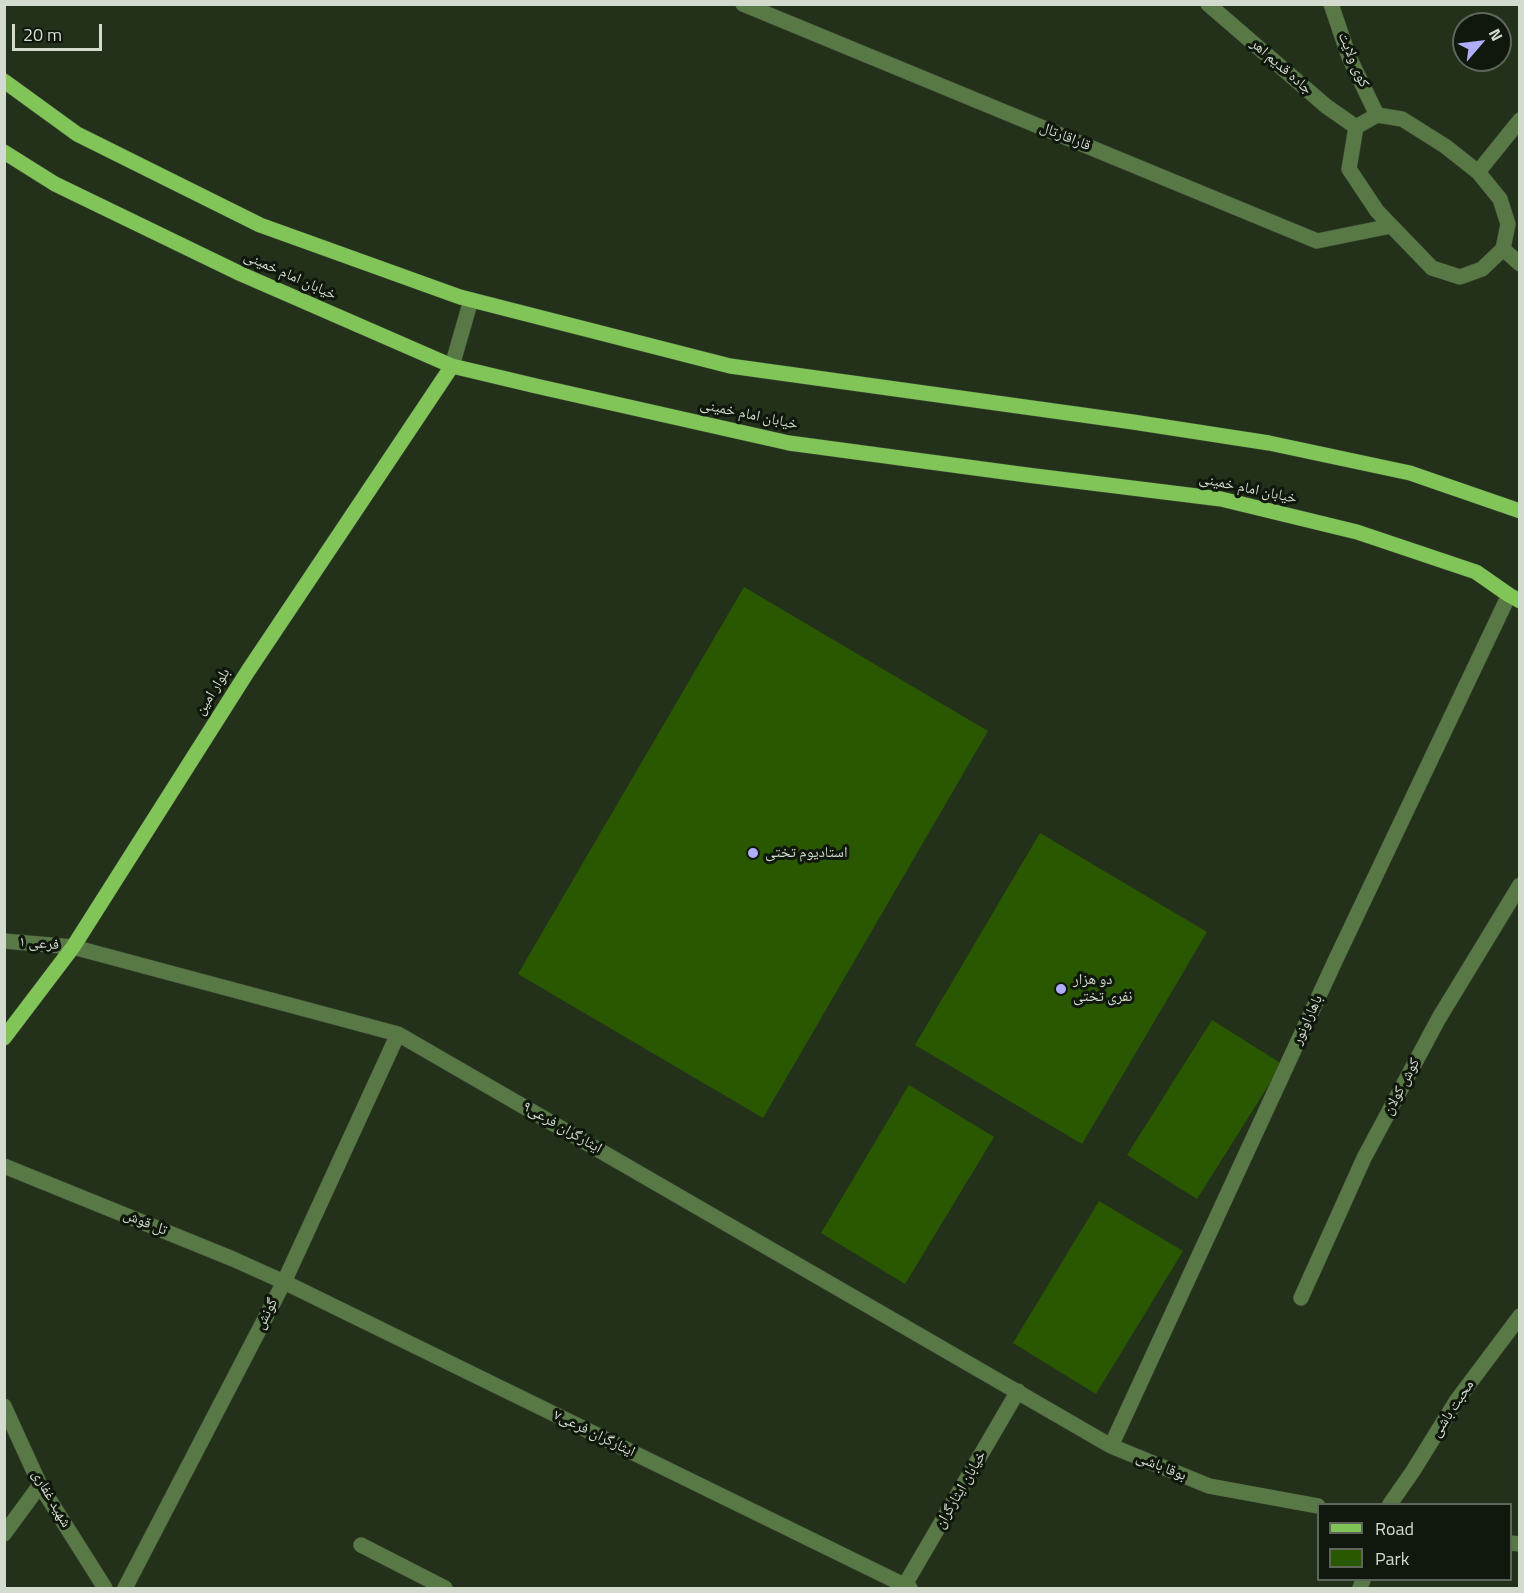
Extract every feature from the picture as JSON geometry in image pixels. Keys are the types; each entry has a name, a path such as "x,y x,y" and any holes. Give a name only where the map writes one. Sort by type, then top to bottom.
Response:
{"main road":[{"path":"4,81 77,134 261,225 460,297 730,366 1269,443 1410,473 1520,511"},
{"name":"خیابان امام خمینی","path":"4,152 56,183 241,274 452,366 789,443 1027,476 1221,499 1357,532 1476,572 1514,598"},
{"name":"بلوار امین","path":"4,1038 73,947 248,671 452,366"}],"street":[{"name":"قاراقارتال","path":"743,4 1317,240 1391,226"},
{"name":"جاده قدیم اهر","path":"1208,4 1326,106 1356,127"},
{"name":"کوی ولایت","path":"1332,4 1349,57 1377,115"},
{"path":"1377,115 1402,119 1445,146 1478,172 1500,199 1508,224 1503,249 1482,269 1460,277 1432,268 1377,211 1349,169 1356,127 1377,115"},
{"path":"1478,172 1520,120"},
{"path":"1503,249 1520,264"},
{"path":"452,366 471,300"},
{"name":"باهاراونور","path":"1111,1446 1331,970 1514,598"},
{"name":"کوش کولان","path":"1301,1298 1364,1158 1439,1018 1520,885"},
{"name":"فرعی ۱","path":"4,941 73,947"},
{"name":"ایثارگران فرعی۹","path":"73,947 399,1034 1018,1391"},
{"name":"گونش","path":"125,1588 284,1282 399,1034"},
{"name":"تل قوش","path":"4,1166 284,1282"},
{"name":"ایثارگران فرعی۷","path":"284,1282 906,1588"},
{"name":"محبت باشی","path":"1391,1503 1457,1400 1520,1316"},
{"name":"بوقا باشی","path":"1018,1391 1111,1446 1209,1486 1317,1506"},
{"name":"خیابان ایثارگران","path":"906,1588 1018,1391"},
{"name":"شهید غفاری","path":"4,1406 40,1485 105,1588"},
{"path":"4,1534 40,1485"},
{"path":"361,1545 445,1588"}],"green space":[{"name":"استادیوم تختی","path":"744,587 988,731 763,1118 518,974"},
{"name":"دو هزار نفری تختی","path":"1040,833 1207,932 1082,1144 915,1045"},
{"path":"1212,1020 1282,1064 1197,1199 1127,1155"},
{"path":"909,1085 994,1137 905,1284 821,1233"},
{"path":"1099,1201 1183,1251 1096,1394 1013,1343"}],"place":[{"name":"استادیوم تختی","path":"753,853"},
{"name":"دو هزار نفری تختی","path":"1061,989"}]}
